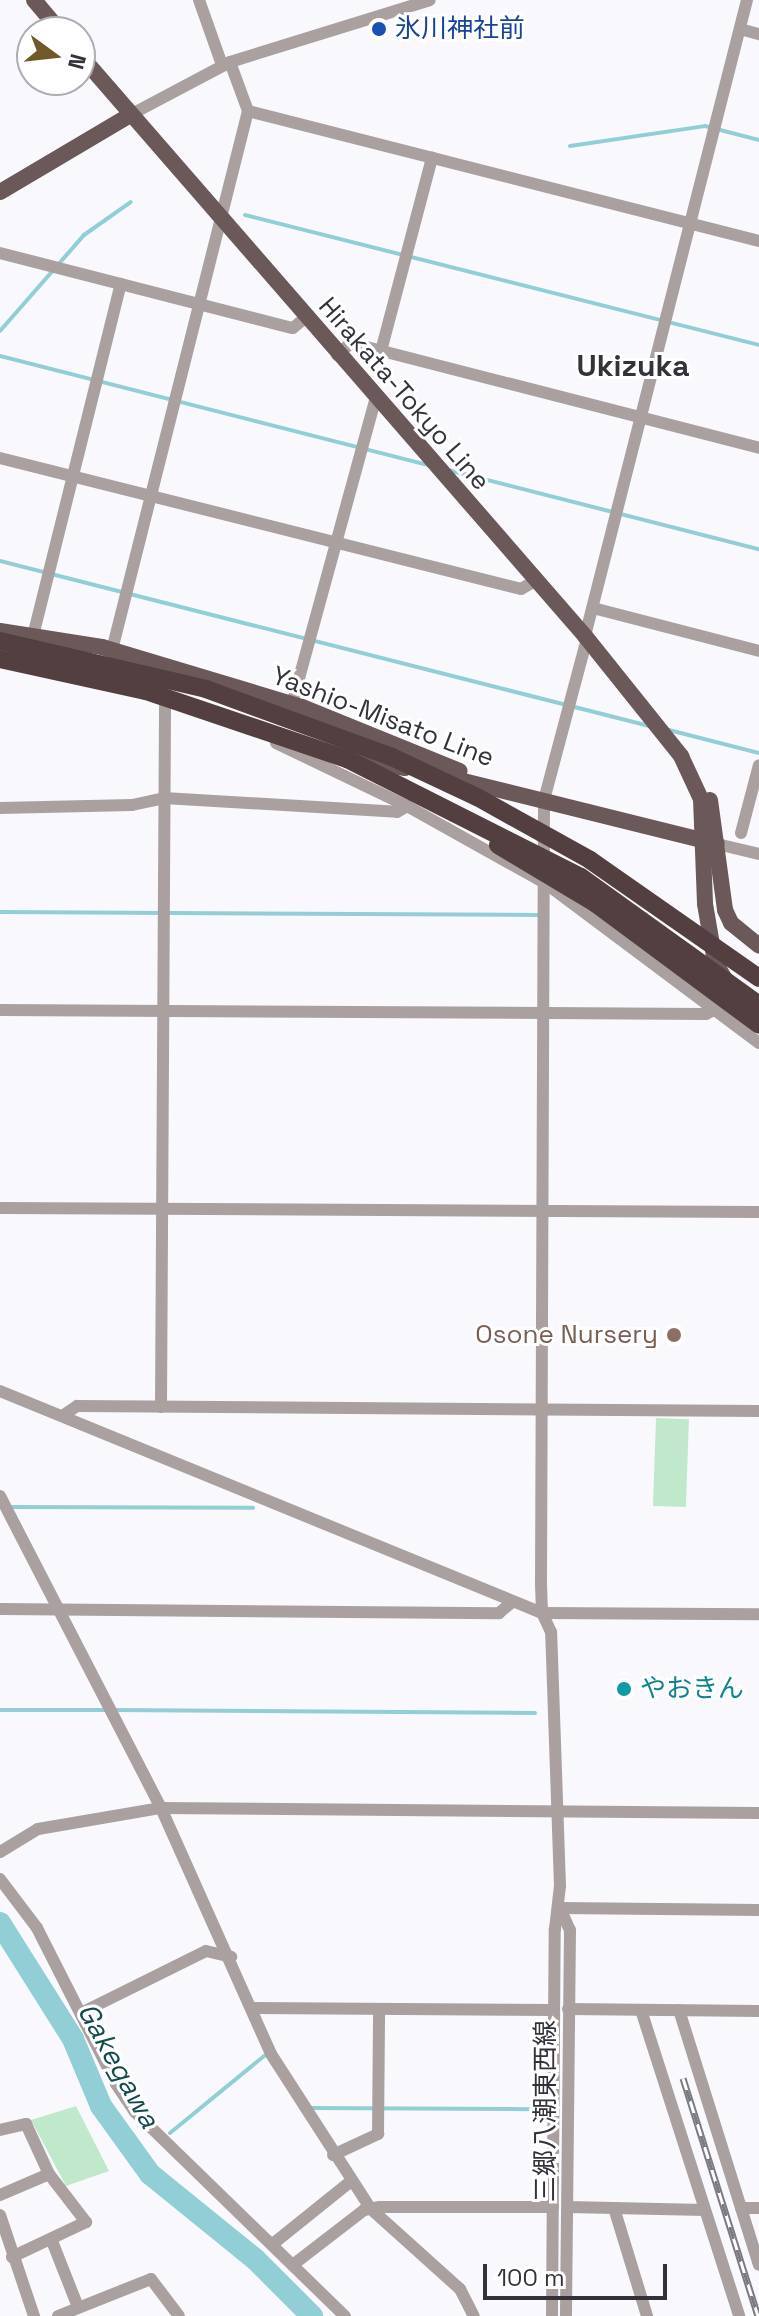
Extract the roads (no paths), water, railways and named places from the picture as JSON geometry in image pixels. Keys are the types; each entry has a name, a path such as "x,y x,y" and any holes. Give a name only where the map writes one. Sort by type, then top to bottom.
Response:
{"highway":[{"path":"0,641 206,689 392,757 582,842 759,964"},
{"path":"0,659 146,691 347,759 581,877 759,1005"},
{"path":"347,759 379,783 454,819 595,903 759,1025"},
{"path":"477,797 643,893 759,978"}],"main road":[{"path":"34,0 48,16"},
{"name":"Hirakata-Tokyo Line","path":"96,74 643,705 690,753 704,780 710,842"},
{"path":"0,192 130,115"},
{"name":"Yashio-Misato Line","path":"0,631 112,650 292,704 496,786"},
{"name":"Yashio-Misato Line","path":"0,669 26,672 165,706 276,743 496,786"},
{"path":"496,786 710,842"},
{"path":"710,842 725,910 731,923 759,946"},
{"path":"710,842 705,904 715,962 733,993 759,1014"}],"street":[{"path":"112,650 248,111 199,0"},
{"path":"130,115 226,64 430,0"},
{"name":"三郷八潮東西線","path":"552,2316 554,2010 560,1908 551,1632 542,1613 544,800 747,0"},
{"path":"740,29 759,34"},
{"path":"248,111 759,241"},
{"path":"381,351 432,158"},
{"path":"0,253 293,328 305,318"},
{"path":"26,672 121,284"},
{"path":"337,355 351,343 759,448"},
{"path":"292,704 333,543 376,397"},
{"path":"0,458 521,589 535,581"},
{"path":"593,608 759,651"},
{"path":"161,1407 165,706"},
{"path":"276,743 407,806 545,883 759,1043"},
{"path":"741,833 759,765"},
{"path":"0,808 132,805 164,798 397,812 407,806"},
{"path":"710,842 759,854"},
{"path":"0,1010 706,1014 716,1009"},
{"path":"0,1208 759,1212"},
{"path":"0,1391 542,1613 759,1614"},
{"path":"64,1415 77,1406 759,1411"},
{"path":"0,1496 161,1808 231,1957 271,2054 333,2155 371,2209 460,2289 474,2316"},
{"path":"0,1609 499,1613 512,1602"},
{"path":"0,1852 38,1829 161,1808 759,1813"},
{"path":"0,1879 37,1928 83,2012 116,2084 135,2112 274,2243 345,2316"},
{"path":"560,1908 759,1910"},
{"name":"三郷八潮東西線","path":"560,1908 570,1930 566,2316"},
{"path":"83,2012 206,1951 231,1957"},
{"path":"253,2008 554,2010"},
{"path":"333,2155 378,2134 379,2009"},
{"path":"568,2009 759,2011"},
{"path":"641,2010 739,2316"},
{"path":"679,2010 759,2265"},
{"path":"0,2130 26,2124 49,2174 86,2222 52,2241 12,2257"},
{"path":"0,2195 49,2174"},
{"path":"274,2243 351,2181"},
{"path":"294,2264 371,2209 553,2207"},
{"path":"568,2207 705,2210"},
{"path":"614,2208 647,2316"},
{"path":"741,2208 759,2208"},
{"path":"0,2215 34,2316"},
{"path":"52,2241 78,2307"},
{"path":"58,2316 151,2279 179,2316"}],"waterway":[{"path":"570,146 705,126 759,140"},
{"path":"0,331 84,235 131,202"},
{"path":"245,215 759,345"},
{"path":"0,356 428,465"},
{"path":"448,470 759,549"},
{"path":"0,561 649,726"},
{"path":"669,730 759,753"},
{"path":"0,912 538,915"},
{"path":"8,1507 253,1508"},
{"path":"0,1710 106,1710"},
{"path":"114,1710 535,1713"},
{"name":"Gakegawa","path":"0,1923 73,2039 101,2106 150,2174 255,2259 312,2316"},
{"path":"170,2133 264,2056"},
{"path":"310,2108 531,2109"}],"railway":[{"path":"683,2078 758,2316"}],"place":[{"name":"氷川神社前","path":"379,29"},
{"name":"Osone Nursery","path":"674,1335"},
{"name":"やおきん","path":"624,1689"}],"district":[{"name":"Ukizuka","path":"633,366"}]}
